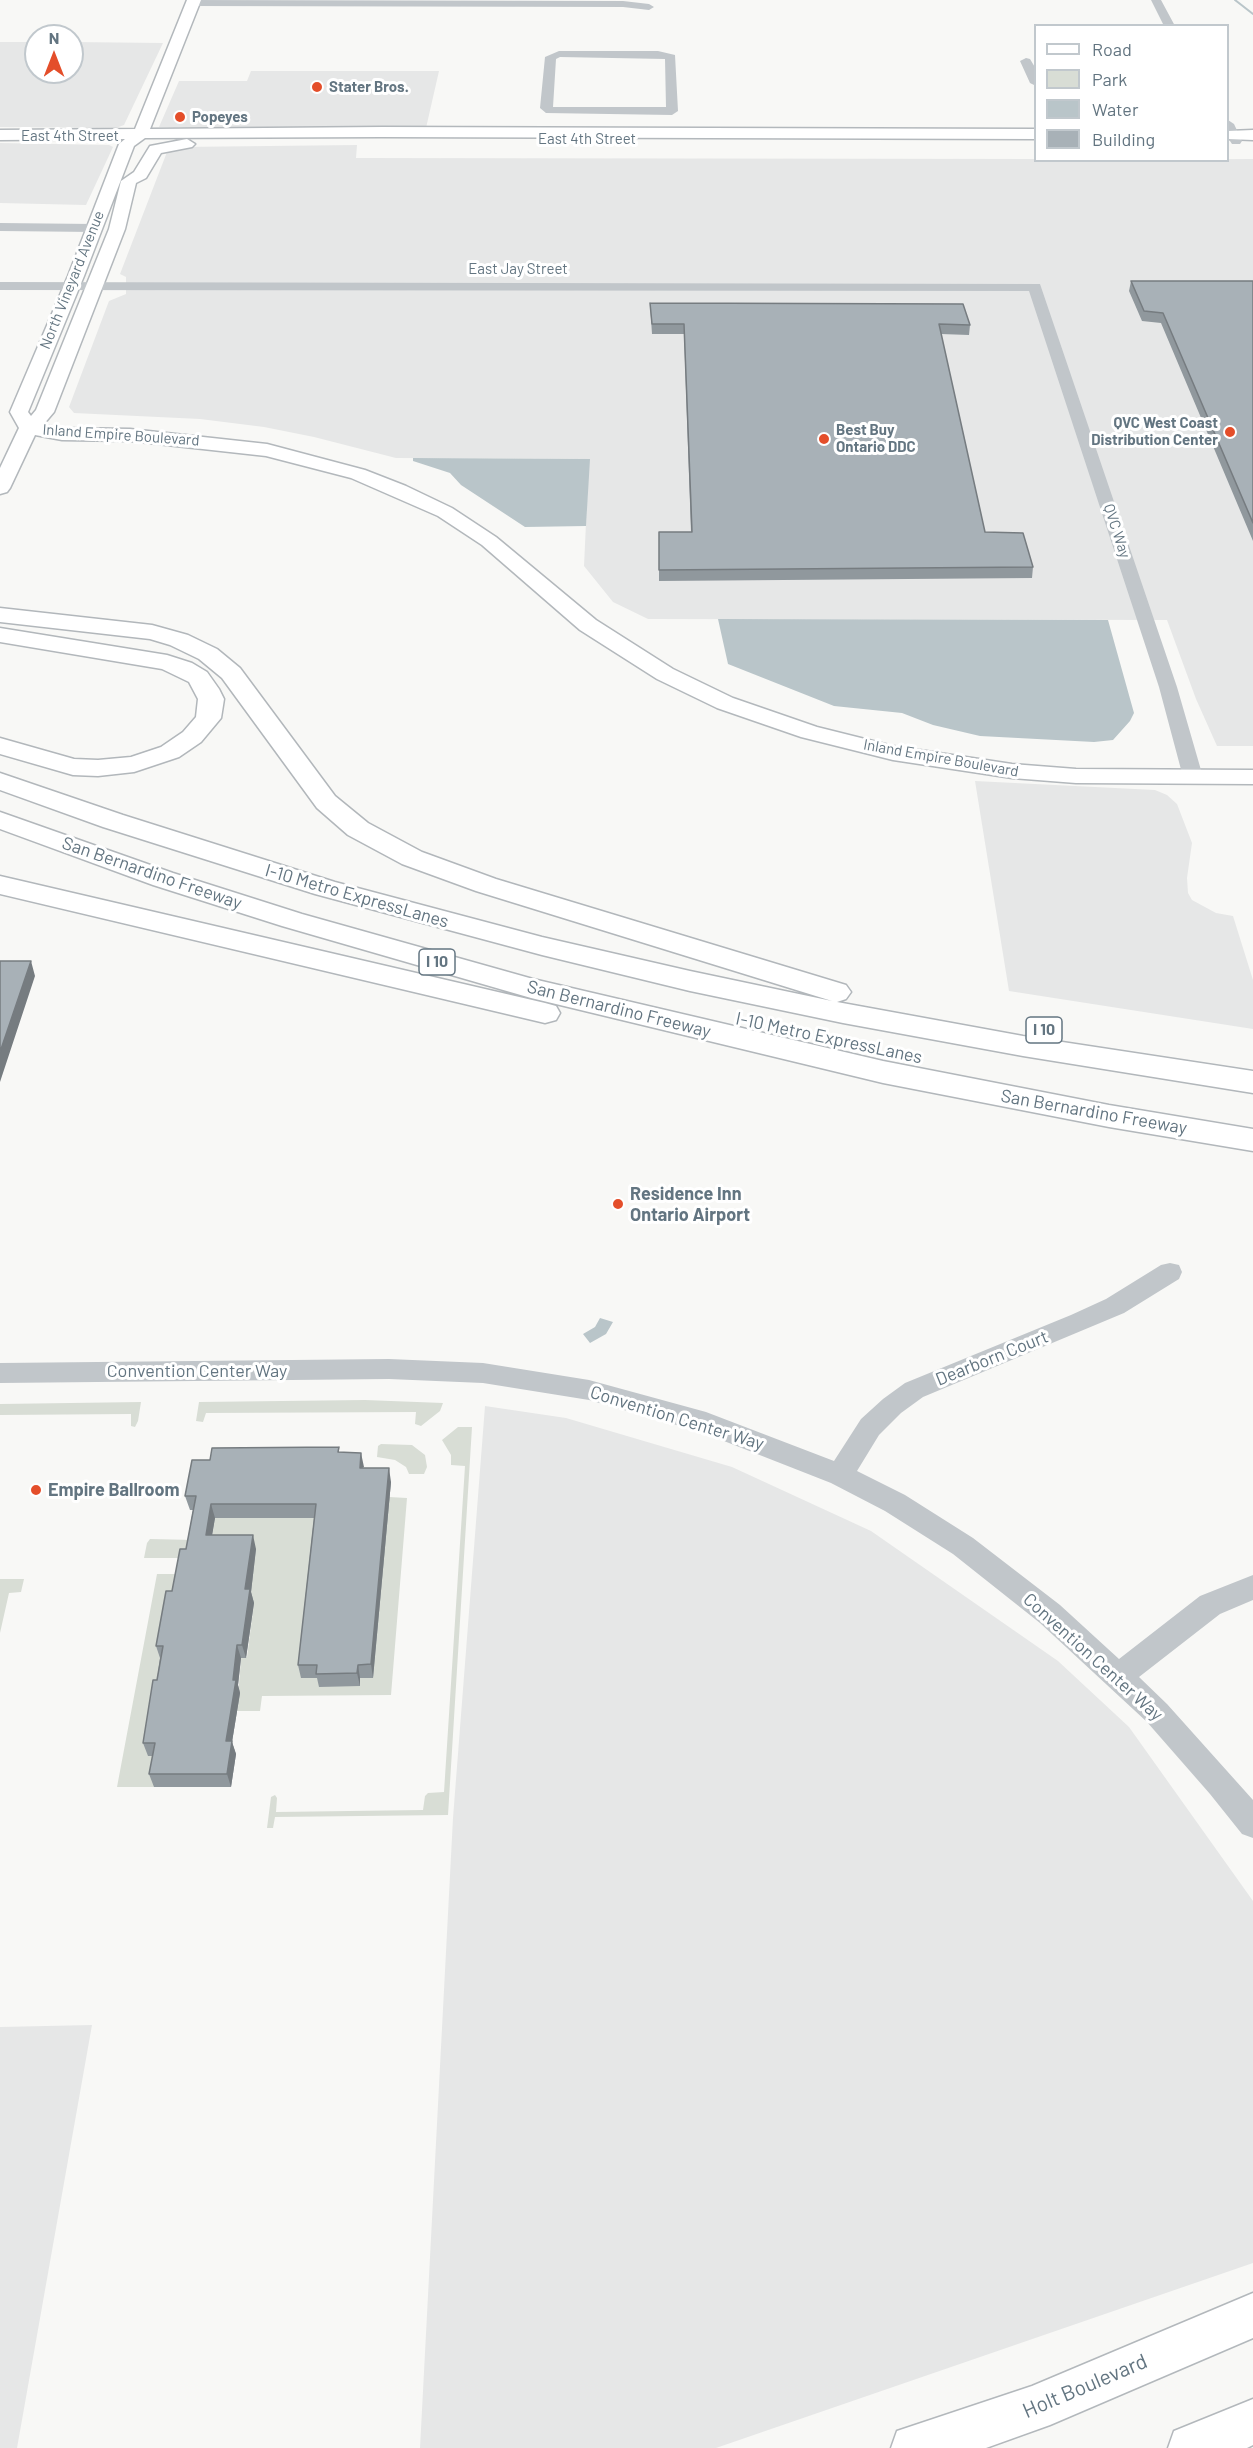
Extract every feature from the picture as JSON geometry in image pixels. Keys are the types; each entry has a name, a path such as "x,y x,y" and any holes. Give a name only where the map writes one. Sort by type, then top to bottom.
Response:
{"highway":[{"path":"0,615 152,632 179,640 208,654 231,673 326,802 358,829 412,858 486,885 836,992"},
{"path":"0,635 167,662 198,677 211,699 206,722 186,743 159,756 134,764 111,767 73,767 0,746"},
{"name":"I 10","path":"0,764 145,814 339,875 582,937 736,973 982,1020 1253,1063"},
{"name":"I-10 Metro ExpressLanes","path":"0,781 114,821 325,888 542,946 854,1016 1023,1046 1253,1082"},
{"name":"I-10 Metro ExpressLanes","path":"0,800 178,863 305,904 533,968 788,1030 1064,1086 1253,1118"},
{"name":"San Bernardino Freeway","path":"0,820 162,879 412,955 542,990 883,1072 1109,1116 1253,1140"},
{"path":"0,885 644,1035 787,1065 883,1072"}],"main road":[{"name":"North Vineyard Avenue","path":"29,428 18,412 127,144 139,136 193,2"},
{"name":"East 4th Street","path":"0,135 139,136 371,132 1034,134"},
{"path":"1230,135 1253,135"},
{"path":"1230,135 1253,141"},
{"name":"North Vineyard Avenue","path":"0,488 29,428 45,412 95,286 117,229 129,181 142,147 139,136"},
{"name":"East 4th Street","path":"139,136 158,140 318,141 458,138 1034,141"},
{"path":"129,181 140,175 155,149 164,146 318,141"},
{"path":"108,191 116,197 109,221 117,229"},
{"name":"Inland Empire Boulevard","path":"29,428 62,434 130,435 218,443 277,452 358,474 399,489 445,512 489,541 588,625 665,674 725,703 808,732 893,753 1012,771 1077,776 1191,769"},
{"path":"1191,769 1253,762"},
{"path":"1191,769 1253,777"},
{"name":"Holt Boulevard","path":"914,2448 1034,2409 1253,2315"},
{"path":"1191,2448 1253,2422"}],"street":[{"path":"1156,0 1169,24"},
{"path":"193,2 623,4 649,7"},
{"path":"559,54 658,54 670,57 672,111 589,113 547,110 551,57 559,54"},
{"path":"1026,61 1034,81"},
{"path":"588,133 589,113"},
{"path":"607,113 607,133"},
{"path":"0,227 94,228"},
{"name":"East Jay Street","path":"0,286 1035,287"},
{"name":"QVC Way","path":"1035,287 1168,687 1191,769"},
{"name":"Dearborn Court","path":"840,1475 870,1427 892,1406 914,1390 1080,1322 1114,1306 1170,1272"},
{"name":"Convention Center Way","path":"0,1372 389,1369 483,1373 551,1383 638,1402 706,1423 840,1475 895,1503 963,1546 1050,1614 1157,1713 1221,1784 1253,1824"},
{"path":"1118,1677 1210,1605 1253,1587"}],"shaded area":[{"path":"0,42 24,42 24,84 84,84 84,42 163,43 124,125 116,128 0,127"},
{"path":"251,71 439,71 426,128 159,127 179,81 247,81"},
{"path":"0,143 109,145 113,147 86,205 0,203"},
{"path":"357,145 356,158 1034,159 1034,162 1229,162 1229,159 1253,159 1253,746 1217,746 1196,699 1167,620 648,619 613,602 584,566 589,459 396,458 264,427 200,419 74,413 69,407 109,301 126,294 126,277 120,274 167,152 180,147"},
{"path":"975,781 1155,790 1167,795 1177,804 1192,843 1187,878 1188,893 1192,900 1216,913 1233,916 1253,980 1253,1029 1009,991"},
{"path":"485,1406 566,1418 732,1467 871,1531 1058,1661 1129,1727 1253,1901 1253,2263 716,2448 420,2448 453,1818"},
{"path":"92,2025 17,2448 0,2448 0,2027"}],"green space":[{"path":"365,1400 443,1403 440,1411 421,1426 415,1424 416,1412 206,1413 203,1422 196,1421 199,1402"},
{"path":"141,1402 135,1427 131,1426 131,1414 0,1415 0,1404"},
{"path":"458,1427 472,1427 448,1815 275,1817 273,1828 267,1828 271,1797 275,1795 277,1798 276,1812 423,1810 425,1796 428,1793 444,1792 465,1466 451,1465 451,1455 442,1440"},
{"path":"381,1444 412,1445 425,1455 427,1467 424,1474 409,1474 406,1467 395,1460 377,1457 378,1446"},
{"path":"389,1497 407,1498 391,1695 262,1696 260,1711 237,1711 241,1658 247,1657 254,1603 249,1603 256,1550 210,1549 215,1518 319,1518 320,1678 359,1686 360,1678 373,1678"},
{"path":"150,1539 195,1540 191,1558 144,1558"},
{"path":"157,1574 182,1574 148,1755 160,1756 154,1787 117,1787"},
{"path":"0,1579 24,1579 21,1592 9,1593 0,1633"}],"water":[{"path":"413,458 590,459 586,526 525,527 461,485 450,473 413,461"},
{"path":"718,619 1108,620 1134,713 1113,740 1094,742 980,736 933,725 902,713 834,706 728,664"},
{"path":"600,1318 613,1322 606,1334 590,1343 583,1334 595,1327"}],"building":[{"name":"QVC West Coast Distribution Center","path":"1131,281 1253,281 1253,523 1163,313 1144,311"},
{"name":"Best Buy Ontario DDC","path":"650,303 963,304 970,325 939,324 985,532 1023,533 1033,567 659,570 659,532 692,532 684,324 652,324"},
{"path":"0,961 31,961 0,1052"},
{"path":"339,1447 338,1452 361,1453 360,1468 389,1468 371,1664 358,1665 357,1673 316,1674 317,1665 298,1665 316,1504 211,1504 206,1535 253,1535 245,1589 250,1589 242,1645 237,1645 233,1680 236,1680 226,1741 232,1741 227,1774 149,1774 155,1743 143,1743 153,1680 157,1680 163,1646 156,1646 166,1591 172,1591 180,1549 186,1549 196,1496 185,1496 192,1460 210,1460 212,1448"}],"waterway":[{"path":"1235,0 1253,14"}],"place":[{"name":"Stater Bros.","path":"317,87"},
{"name":"Popeyes","path":"180,117"},
{"name":"QVC West Coast Distribution Center","path":"1230,432"},
{"name":"Best Buy Ontario DDC","path":"824,439"},
{"name":"Residence Inn Ontario Airport","path":"618,1204"},
{"name":"Empire Ballroom","path":"36,1490"}]}
